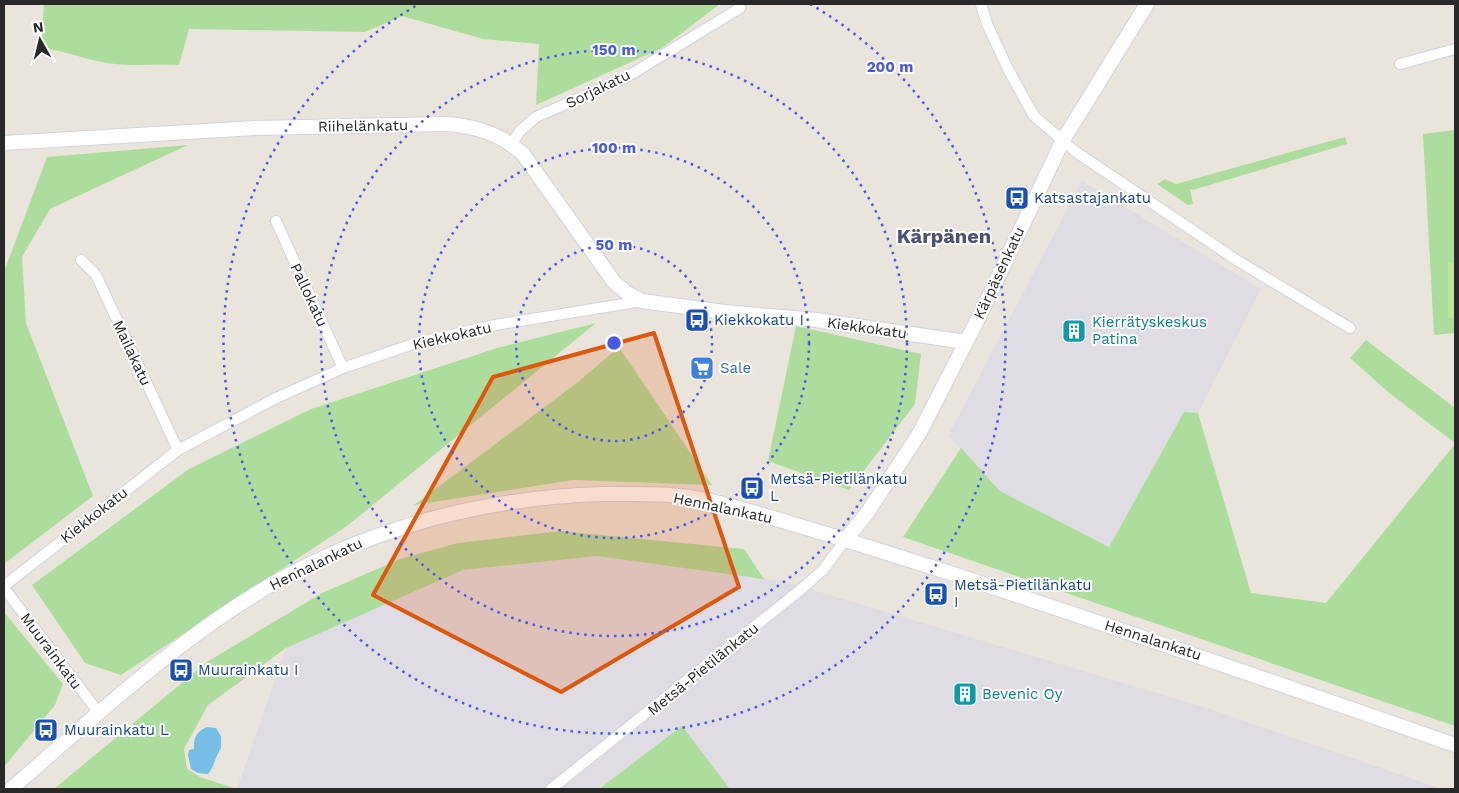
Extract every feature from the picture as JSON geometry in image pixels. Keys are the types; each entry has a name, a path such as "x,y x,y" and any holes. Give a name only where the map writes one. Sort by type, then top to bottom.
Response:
{"street":[{"path":"981,4 987,24 1008,69 1034,116 1076,152 1238,261 1350,328"},
{"name":"Kärpäsenkatu","path":"846,539 867,512 919,434 966,342 1063,140 1147,4"},
{"name":"Sorjakatu","path":"512,143 520,131 536,117 625,78 740,8"},
{"path":"1400,64 1455,49"},
{"name":"Riihelänkatu","path":"4,142 255,128 446,124 469,126 490,132 512,143 533,168 614,282 627,293 642,301"},
{"name":"Pallokatu","path":"276,221 343,368"},
{"name":"Mailakatu","path":"80,260 96,275 178,450"},
{"name":"Kiekkokatu","path":"4,587 178,450 274,399 343,368 416,343 486,327 642,301 724,312 816,320 966,342"},
{"name":"Hennalankatu","path":"11,789 176,650 246,600 303,567 360,541 419,520 490,504 562,495 623,494 683,496 748,510 846,539 1172,646 1455,745"},
{"name":"Metsä-Pietilänkatu","path":"550,789 799,591 823,570 846,539"},
{"name":"Muurainkatu","path":"4,587 99,713"}],"highlighted area":[{"path":"654,333 739,587 561,692 373,595 493,377"}],"shaded area":[{"path":"1082,181 1261,289 1198,413 1184,412 1109,547 1000,491 948,436"},
{"path":"597,556 783,581 1210,709 1442,789 237,789 286,648 460,570"}],"green space":[{"path":"44,4 720,4 662,48 536,105 539,44 483,39 402,16 365,32 189,29 179,65 120,64 101,62 41,48"},
{"path":"1455,130 1455,333 1434,335 1423,134"},
{"path":"1345,137 1347,144 1193,190 1190,189 1193,204 1188,205 1157,184 1165,179 1176,184"},
{"path":"188,145 50,209 22,257 26,323 93,496 4,564 4,272 47,157"},
{"path":"1448,262 1455,262 1455,318 1448,318"},
{"path":"596,323 347,526 121,675 85,663 32,585 189,469 311,409 497,348"},
{"path":"796,326 921,354 915,404 849,490 768,461"},
{"path":"1366,340 1455,408 1455,443 1388,392 1350,358"},
{"path":"619,347 712,485 573,480 414,505 578,382"},
{"path":"1184,412 1198,413 1251,593 1326,603 1455,444 1455,726 903,537 961,448 1000,491 1109,547"},
{"path":"560,531 744,549 764,579 597,556 463,570 286,648 208,705 184,749 187,769 200,777 237,789 54,789 207,662 322,593 400,559 458,543"},
{"path":"4,612 63,684 55,705 4,767"},
{"path":"682,726 730,789 599,789"}],"water":[{"path":"207,727 216,728 221,736 221,748 208,774 198,773 191,769 188,755 189,750 194,749 196,735"}],"place":[{"name":"Katsastajankatu","path":"1017,198"},
{"name":"Kiekkokatu I","path":"697,320"},
{"name":"Kierrätyskeskus Patina","path":"1074,331"},
{"name":"Sale","path":"702,368"},
{"name":"Metsä-Pietilänkatu L","path":"752,488"},
{"name":"Metsä-Pietilänkatu I","path":"936,594"},
{"name":"Muurainkatu I","path":"181,670"},
{"name":"Bevenic Oy","path":"965,694"},
{"name":"Muurainkatu L","path":"46,730"}],"district":[{"name":"Kärpänen","path":"944,236"}]}
